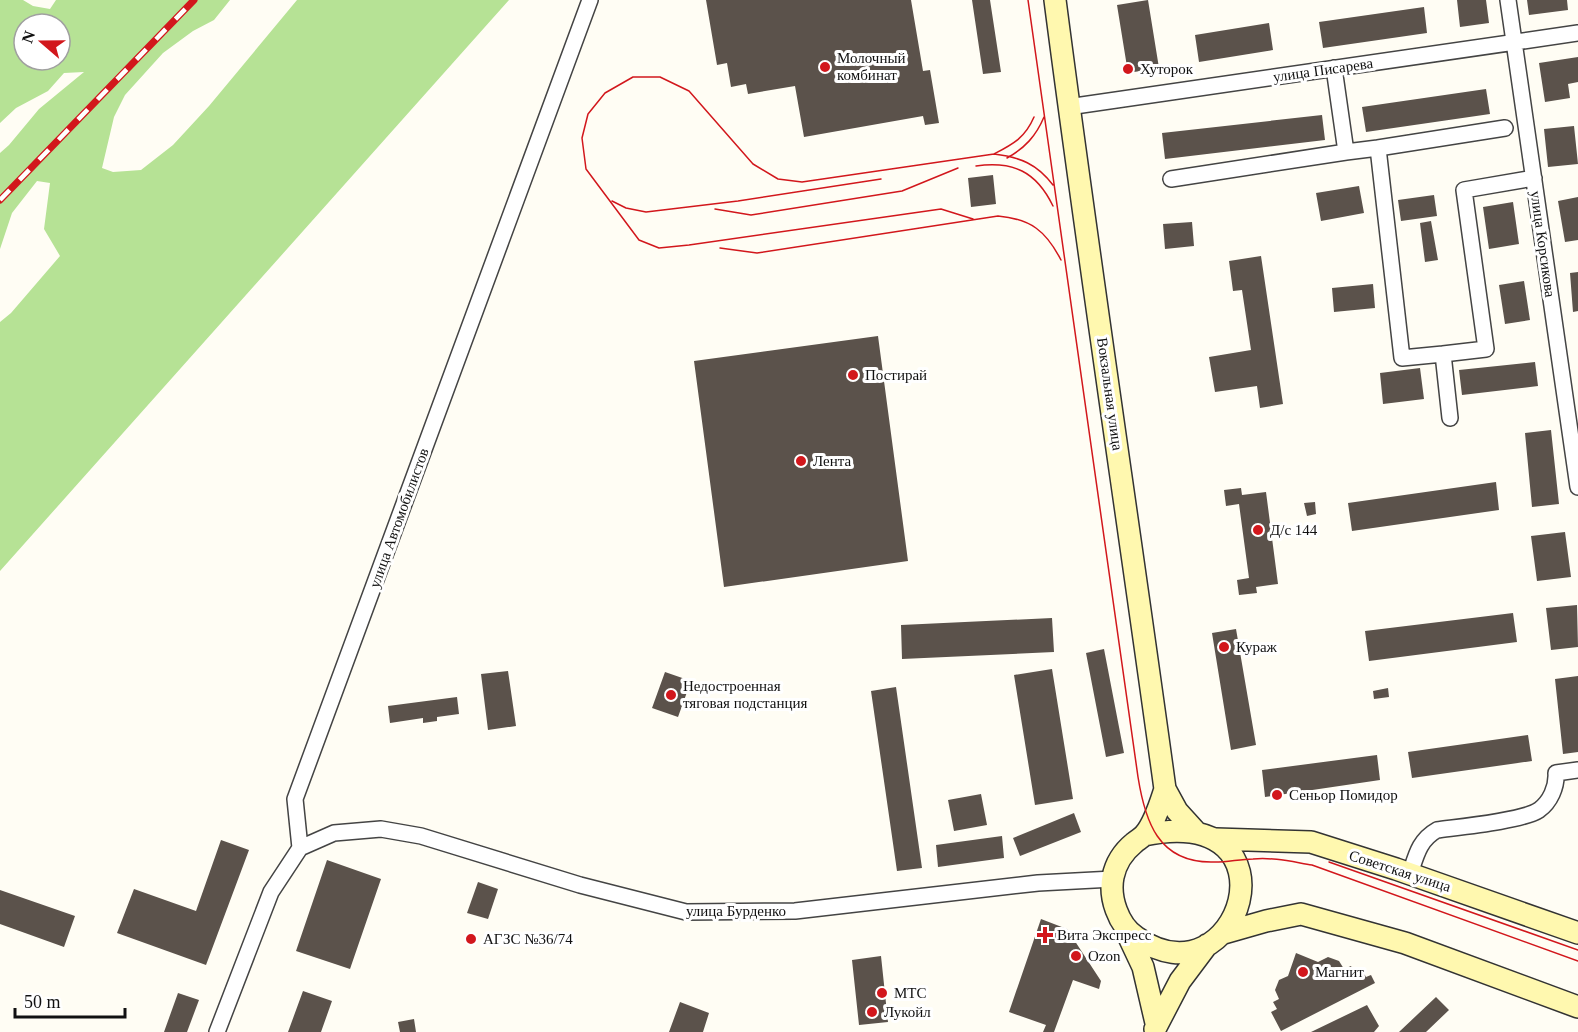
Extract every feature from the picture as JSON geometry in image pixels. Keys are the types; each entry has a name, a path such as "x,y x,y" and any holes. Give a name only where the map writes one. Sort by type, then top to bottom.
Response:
{"main road":[{"name":"Вокзальная улица","path":"1055,0 1068,107 1165,789 1177,811 1207,836"},
{"name":"Вокзальная улица","path":"1144,835 1156,814 1165,789"},
{"name":"Советская улица","path":"1144,835 1164,831 1182,831 1207,836 1311,843 1410,874 1578,933"},
{"path":"1144,835 1135,841 1119,859 1113,879 1113,899 1119,918 1143,967 1155,1028"},
{"path":"1155,1028 1180,981 1235,916 1241,897 1241,877 1235,858 1207,836"},
{"path":"1119,918 1132,935 1148,946 1168,952 1188,952 1266,921 1301,914 1405,943 1578,1006"}],"street":[{"name":"улица Автомобилистов","path":"300,848 295,799 590,0"},
{"name":"улица Корсикова","path":"1508,0 1578,487"},
{"name":"улица Писарева","path":"1068,107 1578,33"},
{"path":"1334,68 1346,152"},
{"path":"1170,179 1505,128"},
{"path":"1378,148 1402,358 1486,349 1464,190 1533,178"},
{"path":"1443,354 1450,418"},
{"path":"1410,874 1419,846 1426,836 1437,830 1519,818 1538,811 1547,803 1554,791 1557,781 1556,773 1578,770"},
{"name":"улица Бурденко","path":"300,848 334,833 381,829 421,836 580,885 686,912 795,911 1038,883 1113,879"},
{"path":"217,1032 271,892 300,848"}],"green space":[{"path":"0,0 23,0 33,6 50,9 56,0 230,0 214,20 193,31 163,53 125,95 114,117 102,168 113,172 141,170 173,145 209,106 297,0 509,0 0,571 0,322 11,313 60,256 44,229 50,183 37,181 12,213 0,249 0,153 39,109 84,72 64,73 48,91 16,108 0,123"}],"building":[{"name":"Молочный комбинат","path":"706,0 911,0 923,71 930,70 939,123 925,125 923,116 804,137 795,86 748,94 746,84 731,87 727,63 717,65"},
{"path":"972,0 990,0 1001,72 983,74"},
{"path":"1148,0 1159,68 1128,73 1117,5"},
{"path":"1457,0 1486,0 1489,23 1460,27"},
{"path":"1527,0 1567,0 1568,10 1529,15"},
{"path":"1424,7 1427,33 1323,48 1319,22"},
{"path":"1269,23 1273,50 1199,62 1195,35"},
{"path":"1578,57 1578,82 1568,84 1570,98 1545,102 1539,63"},
{"path":"1486,89 1490,114 1366,132 1362,107"},
{"path":"1322,115 1325,140 1165,159 1162,133"},
{"path":"1574,126 1578,164 1548,167 1544,129"},
{"path":"993,175 996,204 971,207 968,178"},
{"path":"1359,186 1364,213 1321,221 1316,193"},
{"path":"1434,195 1437,216 1401,221 1398,200"},
{"path":"1578,197 1578,240 1565,242 1558,201"},
{"path":"1513,202 1519,244 1489,249 1483,207"},
{"path":"1431,221 1438,260 1425,262 1420,223"},
{"path":"1192,222 1194,246 1165,249 1163,224"},
{"path":"1261,256 1283,404 1260,408 1257,386 1215,392 1209,357 1251,350 1242,290 1233,291 1229,261"},
{"path":"1578,272 1578,311 1573,312 1570,273"},
{"path":"1524,281 1530,320 1505,324 1499,285"},
{"path":"1373,284 1375,308 1334,312 1332,288"},
{"name":"Лента","path":"878,336 908,561 724,587 694,361"},
{"path":"1535,362 1538,386 1462,395 1459,370"},
{"path":"1420,368 1424,399 1383,404 1380,373"},
{"path":"1551,430 1559,504 1532,507 1525,433"},
{"path":"1496,482 1499,510 1352,531 1348,503"},
{"path":"1241,488 1242,495 1266,492 1278,584 1256,587 1257,593 1239,595 1237,580 1249,578 1239,504 1226,506 1224,490"},
{"path":"1315,502 1316,514 1307,516 1304,503"},
{"path":"1565,532 1571,577 1537,581 1531,536"},
{"path":"1577,605 1578,647 1551,650 1546,608"},
{"path":"1513,613 1517,642 1369,661 1365,631"},
{"path":"1052,618 1054,652 902,659 901,625"},
{"path":"1236,629 1256,745 1231,750 1212,633"},
{"path":"1104,649 1124,753 1106,757 1086,653"},
{"path":"1052,669 1073,799 1035,805 1014,675"},
{"path":"508,671 516,726 488,730 481,674"},
{"name":"Недостроенная тяговая подстанция","path":"665,672 691,681 678,717 652,708"},
{"path":"1578,676 1578,752 1563,754 1555,679"},
{"path":"896,687 922,868 897,871 871,691"},
{"path":"1388,688 1389,697 1374,699 1373,691"},
{"path":"457,697 459,714 437,717 437,721 423,723 423,718 390,723 388,706"},
{"path":"1528,735 1532,761 1412,778 1408,752"},
{"path":"1377,755 1380,780 1265,797 1262,770"},
{"path":"981,794 987,825 954,831 948,800"},
{"path":"1074,813 1081,832 1020,856 1013,838"},
{"path":"1002,836 1004,858 938,867 936,845"},
{"path":"221,840 249,850 206,965 117,933 134,889 196,911"},
{"path":"327,860 381,879 350,969 296,951"},
{"path":"478,882 498,889 488,919 467,913"},
{"path":"0,890 75,916 64,947 0,924"},
{"path":"1041,919 1067,929 1101,981 1099,989 1073,980 1054,1032 1043,1032 1046,1025 1009,1012"},
{"path":"1296,953 1318,962 1328,957 1339,961 1344,969 1351,966 1354,973 1362,970 1366,977 1371,975 1375,983 1281,1031 1271,1012 1277,1009 1273,1002 1279,999 1275,990 1279,980 1288,976"},
{"path":"881,956 888,1022 859,1025 852,960"},
{"path":"303,991 332,1001 321,1032 288,1032"},
{"path":"178,993 199,1000 187,1032 164,1032"},
{"path":"1436,997 1449,1010 1426,1032 1399,1032"},
{"path":"680,1002 709,1013 703,1032 669,1032"},
{"path":"1367,1005 1379,1026 1374,1032 1311,1032"},
{"path":"414,1019 416,1032 400,1032 398,1022"}],"tram line":[{"path":"1028,0 1138,777 1145,809 1157,836 1166,847 1178,855 1193,860 1216,862 1268,859 1312,865 1578,961"},
{"path":"973,219 941,209 659,248 639,240 586,169 582,138 588,114 605,93 633,77 660,77 689,91 753,164 778,179 802,182 994,154 1012,157 1027,163 1041,172 1053,185"},
{"path":"994,154 1018,140 1034,117"},
{"path":"1007,158 1029,141 1044,117"},
{"path":"976,166 1001,165 1022,171 1039,184 1053,206"},
{"path":"715,209 751,215 902,191 958,168"},
{"path":"612,201 626,208 646,212 738,201 881,179"},
{"path":"720,248 757,253 998,216 1020,220 1036,228 1049,241 1061,260"},
{"path":"1329,862 1578,950"}],"railway":[{"path":"0,200 194,0"}],"place":[{"name":"Молочный комбинат","path":"825,67"},
{"name":"Хуторок","path":"1128,69"},
{"name":"Постирай","path":"853,375"},
{"name":"Лента","path":"801,461"},
{"name":"Д/с 144","path":"1258,530"},
{"name":"Кураж","path":"1224,647"},
{"name":"Недостроенная тяговая подстанция","path":"671,695"},
{"name":"Сеньор Помидор","path":"1277,795"},
{"name":"Вита Экспресс","path":"1045,935"},
{"name":"АГЗС №36/74","path":"471,939"},
{"name":"Ozon","path":"1076,956"},
{"name":"Магнит","path":"1303,972"},
{"name":"МТС","path":"882,993"},
{"name":"Лукойл","path":"872,1012"}]}
